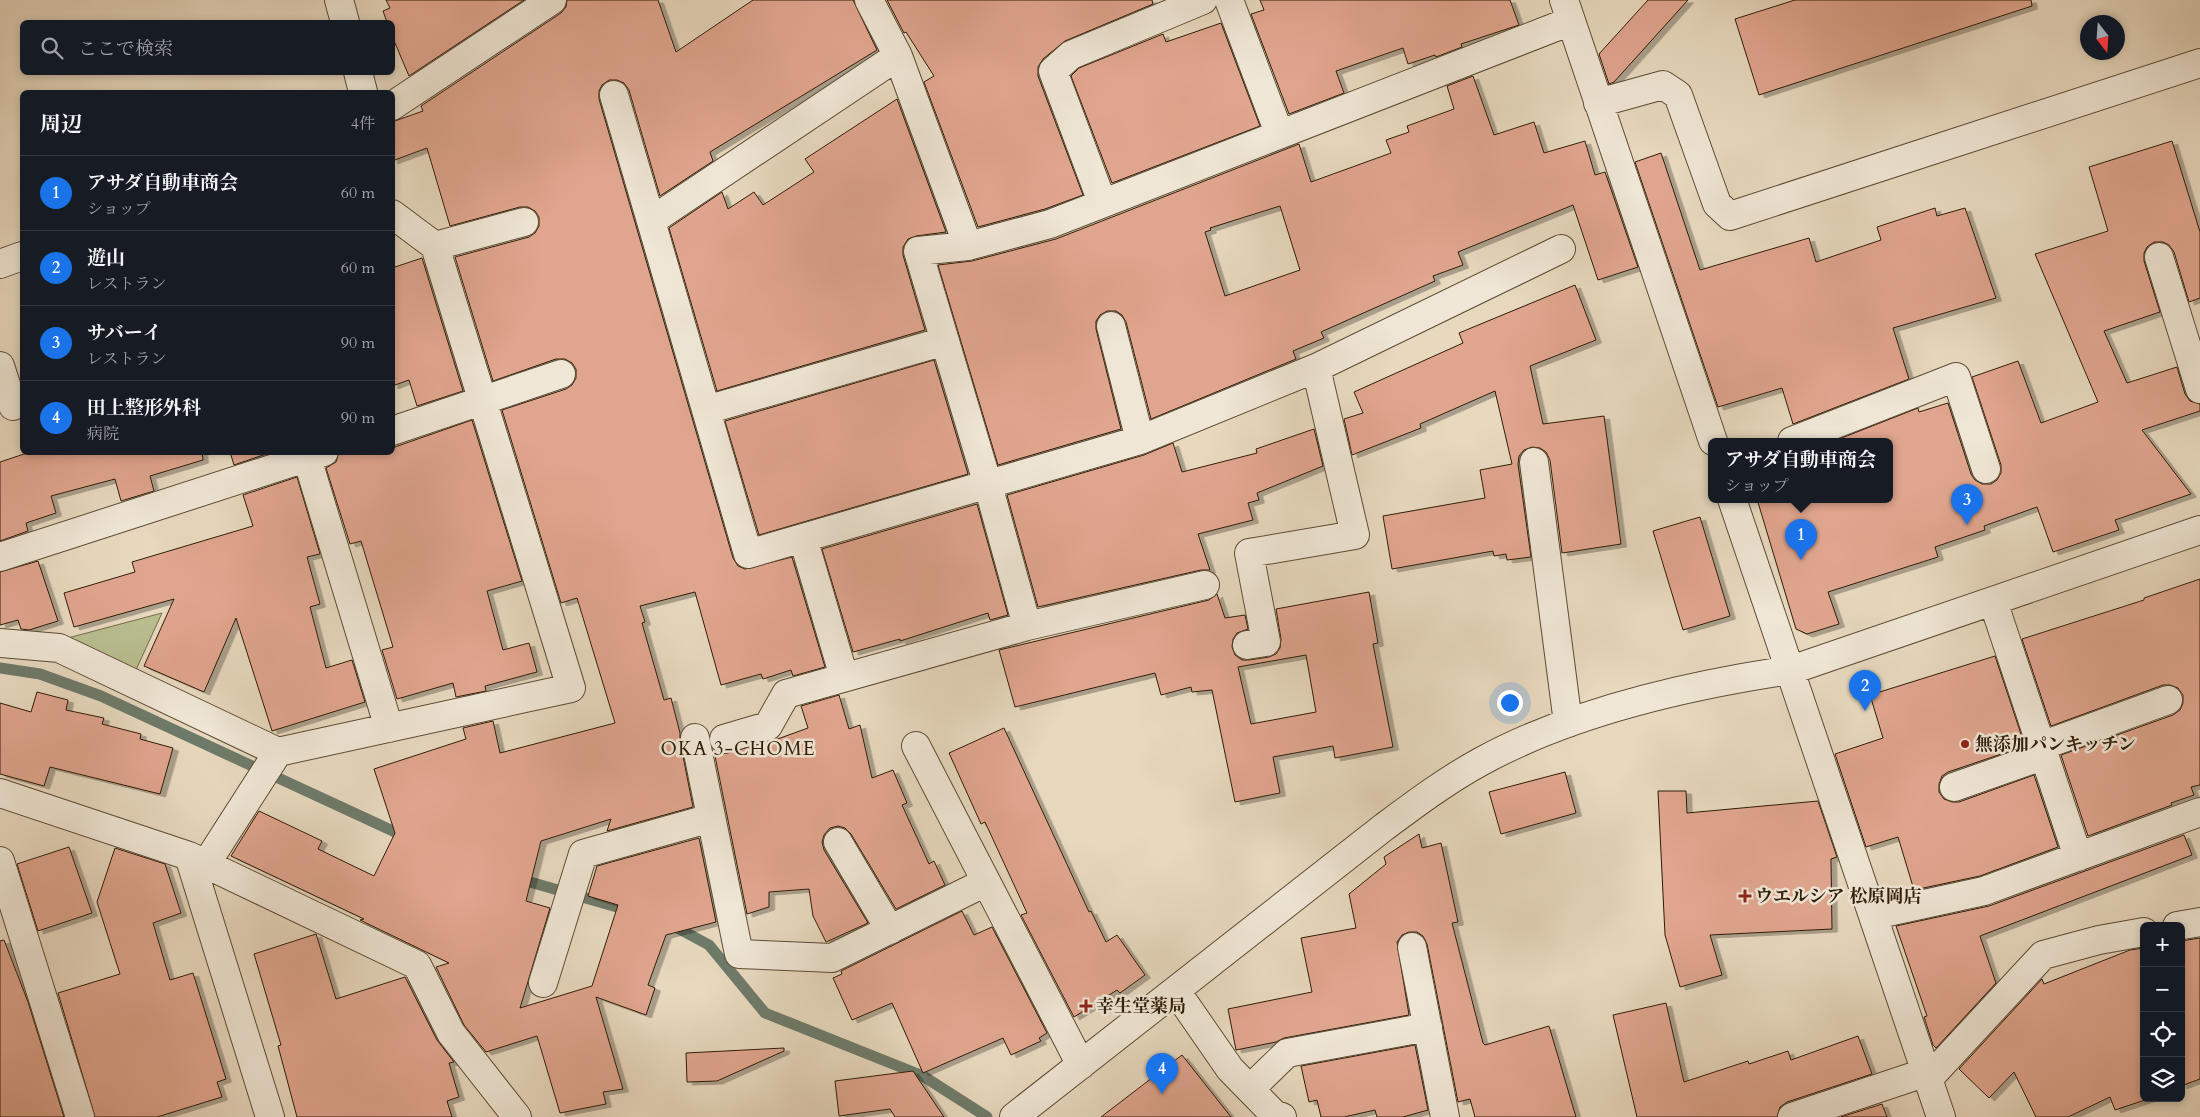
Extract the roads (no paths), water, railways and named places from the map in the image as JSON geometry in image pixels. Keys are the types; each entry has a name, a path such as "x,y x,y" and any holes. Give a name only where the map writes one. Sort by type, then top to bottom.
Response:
{"street":[{"path":"339,0 344,20"},
{"path":"395,104 552,0"},
{"path":"869,0 898,56 968,246"},
{"path":"1102,202 1054,71 1071,55 1204,0"},
{"path":"1229,0 1279,133"},
{"path":"1027,626 988,485 918,251 968,246 1050,224 1279,133 1568,11 1712,438"},
{"path":"651,221 898,56"},
{"path":"1598,103 1663,85 1678,95 1717,204 1730,216 2200,63"},
{"path":"359,75 362,90"},
{"path":"614,95 748,554 1140,440 1316,368 1561,249"},
{"path":"0,644 59,648 277,753 571,688 481,402 435,246 395,216"},
{"path":"435,246 524,222"},
{"path":"0,264 20,257"},
{"path":"2158,257 2200,389"},
{"path":"1111,326 1140,440"},
{"path":"706,410 945,341"},
{"path":"1247,645 1266,642 1249,553 1355,535 1316,368"},
{"path":"1,371 14,406"},
{"path":"395,430 561,374"},
{"path":"1800,438 1956,377 1986,469"},
{"path":"0,556 316,455 389,728"},
{"path":"1534,462 1568,723"},
{"path":"1733,503 1874,914 1941,1117"},
{"path":"1019,1113 1429,793 1482,761 1568,723 1648,700 1737,678 1791,670 2200,530"},
{"path":"803,538 844,677"},
{"path":"724,739 768,726 786,694 1027,626 1205,585"},
{"path":"1993,601 2078,856"},
{"path":"1954,787 2168,700"},
{"path":"695,738 740,954 832,958 986,882"},
{"path":"916,746 1081,1065"},
{"path":"198,860 250,795 277,753"},
{"path":"0,793 198,860 417,965 451,1033 517,1117"},
{"path":"1874,914 1984,890 2200,812"},
{"path":"543,983 583,854 711,818"},
{"path":"838,842 890,930"},
{"path":"198,860 270,1117"},
{"path":"0,861 80,1117"},
{"path":"2185,925 2200,922"},
{"path":"1792,1117 1928,1075 2043,955 2099,940 2140,933"},
{"path":"1412,947 1446,1117"},
{"path":"1176,991 1230,1069 1274,1114 1282,1117"},
{"path":"1250,1090 1287,1053 1428,1027"}],"waterway":[{"path":"0,668 40,674 101,696 408,838"},
{"path":"516,878 631,911"},
{"path":"670,924 709,945 765,1013 923,1076 987,1117"}],"place":[{"name":"サバーイ","path":"1967,525"},
{"name":"アサダ自動車商会","path":"1801,560"},
{"name":"遊山","path":"1865,711"},
{"name":"無添加パンキッチン","path":"1965,744"},
{"name":"ウエルシア 松原岡店","path":"1745,896"},
{"name":"幸生堂薬局","path":"1086,1006"},
{"name":"田上整形外科","path":"1162,1094"}],"district":[{"name":"OKA 3-CHOME","path":"738,748"}]}
